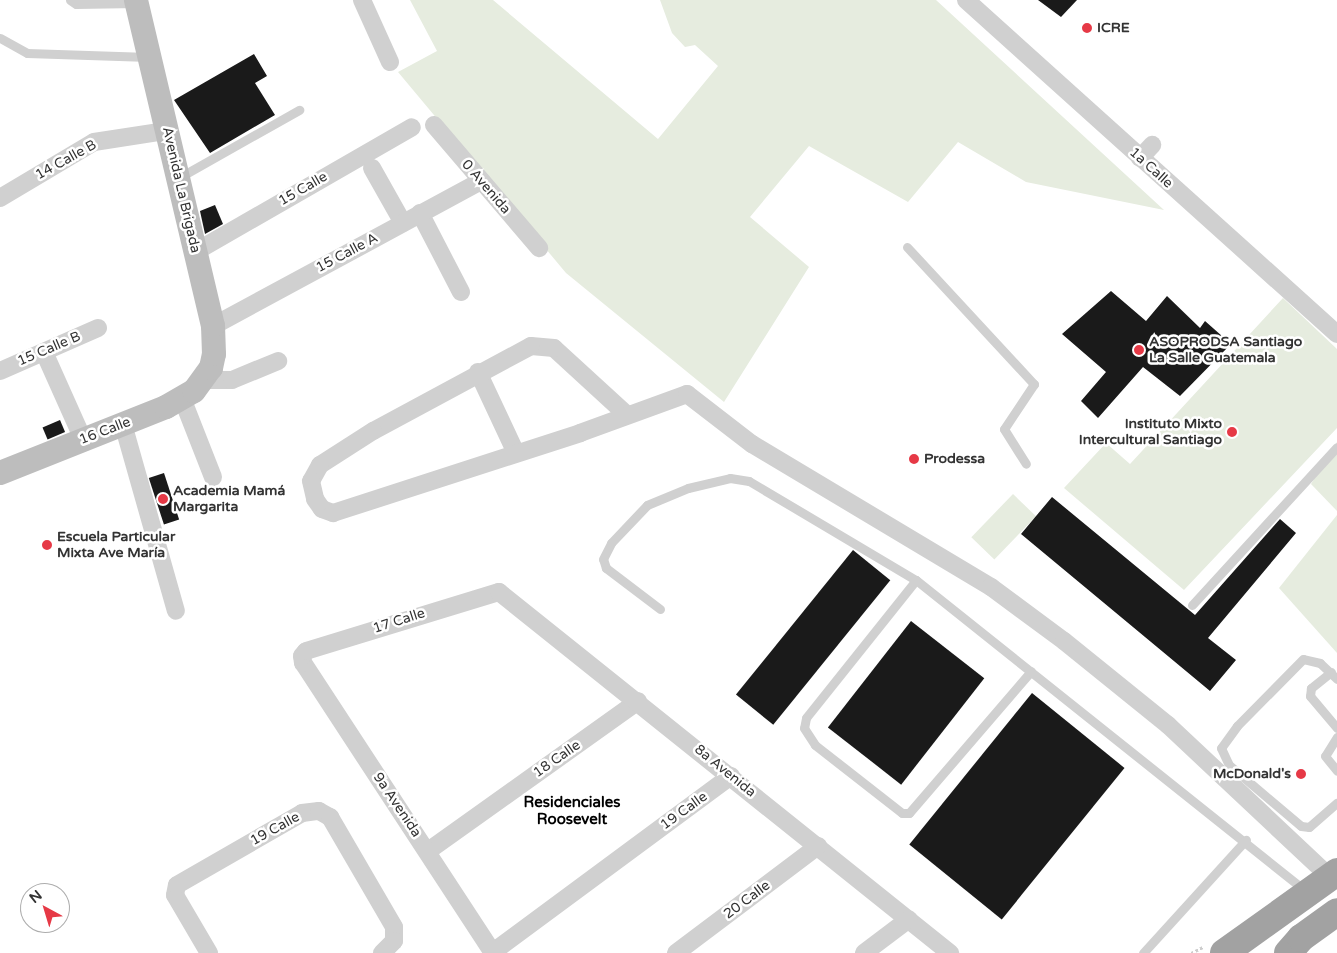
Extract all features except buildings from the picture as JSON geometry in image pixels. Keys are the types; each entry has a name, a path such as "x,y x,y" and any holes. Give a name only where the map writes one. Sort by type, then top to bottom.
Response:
{"highway":[{"path":"1213,949 1325,881"},
{"path":"1288,953 1301,938 1337,912"},
{"path":"1301,953 1337,927"}],"main road":[{"name":"Avenida La Brigada","path":"136,2 213,326 214,354 205,380"},
{"name":"16 Calle","path":"0,473 182,398 205,380"}],"street":[{"path":"362,0 390,62"},
{"name":"1a Calle","path":"966,0 1146,152 1337,334"},
{"name":"0 Avenida","path":"434,125 539,248"},
{"name":"15 Calle","path":"195,252 412,126"},
{"name":"14 Calle B","path":"0,198 94,142 166,131"},
{"path":"372,168 402,223"},
{"name":"15 Calle A","path":"213,326 481,181"},
{"path":"420,213 461,292"},
{"name":"15 Calle B","path":"0,371 98,328"},
{"path":"627,414 568,360 543,344 531,346 478,372 320,465 311,481 315,499 322,509 333,513 687,394 752,444 809,481 991,587 1168,725 1325,881"},
{"path":"44,352 83,439"},
{"path":"205,380 232,380 278,361"},
{"path":"478,372 516,453"},
{"path":"182,398 213,477"},
{"path":"122,424 176,611"},
{"name":"17 Calle","path":"302,656 306,651 499,592"},
{"name":"8a Avenida","path":"499,592 950,953"},
{"name":"9a Avenida","path":"302,656 303,663 493,952"},
{"name":"18 Calle","path":"428,851 638,702"},
{"name":"19 Calle","path":"493,952 731,776"},
{"name":"19 Calle","path":"209,953 175,895 177,885 302,812 319,811 330,818 394,926 392,949"},
{"name":"20 Calle","path":"676,953 818,846"},
{"path":"864,953 909,919"}],"lane":[{"path":"70,0 136,2"},
{"path":"0,38 27,54 149,57"},
{"path":"178,178 299,110"},
{"path":"907,247 1034,384 1004,429 1026,464"},
{"path":"1192,605 1337,447"},
{"path":"660,609 606,568 603,558 611,543 647,504 688,488 730,478 750,481 787,500 916,580 1246,840 1325,881"},
{"path":"916,580 806,718 804,728 815,745 902,813 909,813 1031,671"},
{"path":"1337,728 1310,696 1312,688 1334,676 1311,658 1296,663 1236,726 1221,748 1229,765 1301,826 1309,827 1337,803"},
{"path":"1337,737 1325,756 1337,771"},
{"path":"1143,953 1246,840"}],"path":[{"path":"1191,953 1213,949"}],"shaded area":[{"path":"410,0 493,0 658,139 718,66 695,45 685,47 672,33 660,0 936,0 1164,210 1026,182 958,142 908,202 809,146 750,217 809,267 724,402 566,273 398,72 437,51"},
{"name":"Instituto Mixto Intercultural Santiago","path":"1283,298 1337,349 1337,428 1184,590 1064,488 1106,443 1130,464"},
{"path":"1337,442 1337,511 1311,484"},
{"path":"1013,494 1036,516 994,559 971,537"},
{"path":"1337,515 1337,653 1279,588"}],"place":[{"name":"ICRE","path":"1087,28"},
{"name":"ASOPRODSA Santiago La Salle Guatemala","path":"1139,350"},
{"name":"Instituto Mixto Intercultural Santiago","path":"1232,432"},
{"name":"Prodessa","path":"914,459"},
{"name":"Academia Mamá Margarita","path":"163,499"},
{"name":"Escuela Particular Mixta Ave María","path":"47,545"},
{"name":"McDonald's","path":"1301,774"}],"district":[{"name":"Residenciales Roosevelt","path":"572,810"}]}
